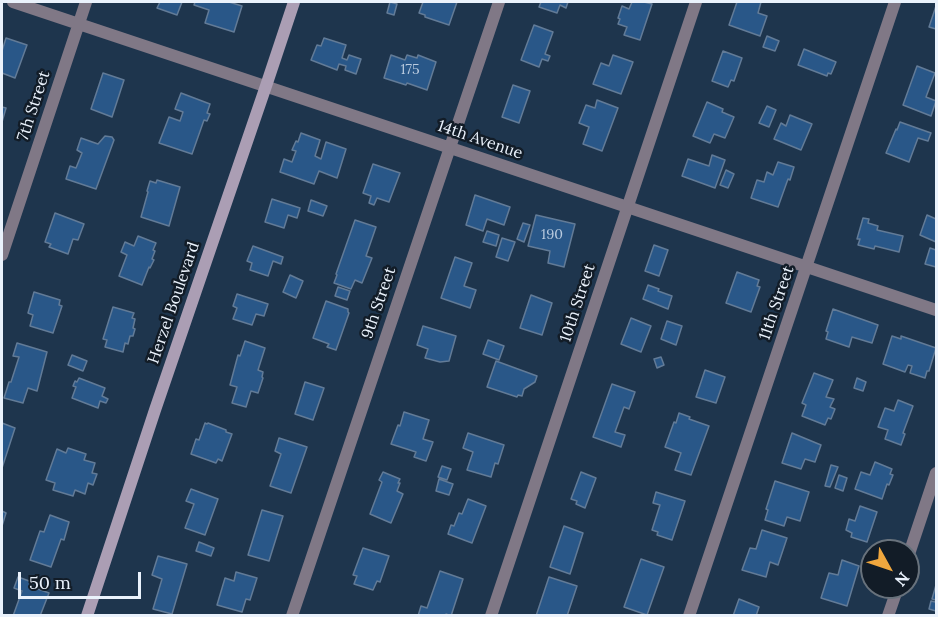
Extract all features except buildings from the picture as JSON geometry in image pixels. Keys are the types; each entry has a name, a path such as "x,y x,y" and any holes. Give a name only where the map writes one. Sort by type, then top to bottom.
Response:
{"street":[{"name":"14th Avenue","path":"13,2 807,265 936,310"},
{"name":"7th Street","path":"2,255 86,2"},
{"name":"Herzel Boulevard","path":"87,615 294,2"},
{"name":"9th Street","path":"292,615 499,2"},
{"name":"10th Street","path":"492,615 696,2"},
{"name":"11th Street","path":"689,615 895,2"},
{"path":"914,539 936,473"},
{"path":"888,615 894,599"}]}
